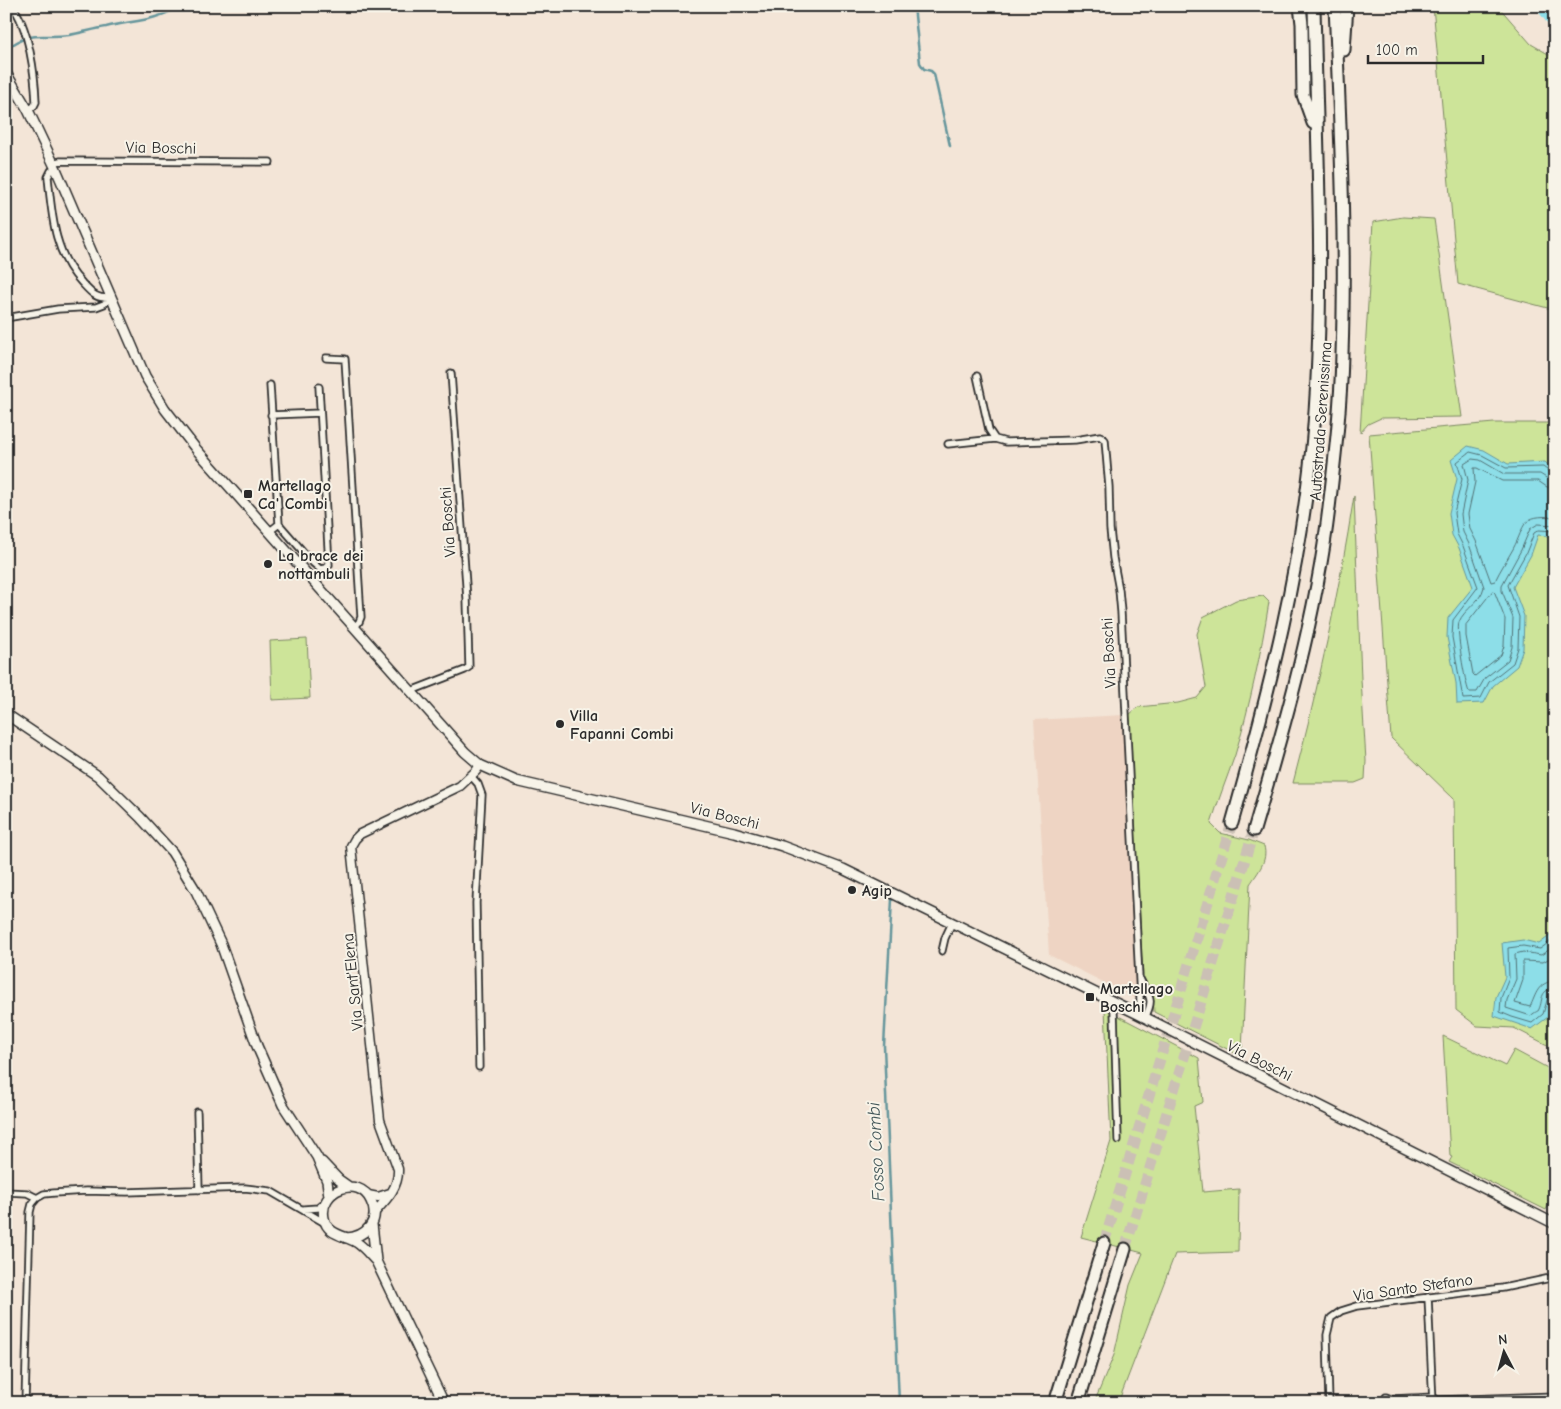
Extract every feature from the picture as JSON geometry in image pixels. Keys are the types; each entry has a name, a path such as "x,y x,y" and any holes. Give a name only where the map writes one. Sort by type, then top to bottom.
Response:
{"highway":[{"path":"1300,6 1304,95 1317,136"},
{"name":"Autostrada Serenissima","path":"1232,823 1262,717 1280,642 1296,564 1306,499 1314,425 1318,347 1319,218 1314,6"},
{"name":"Autostrada Serenissima","path":"1254,830 1285,725 1304,649 1320,572 1329,510 1342,356 1343,216 1335,6"},
{"path":"1341,136 1345,102 1344,44 1347,6"},
{"path":"1055,1403 1104,1243"},
{"path":"1078,1403 1125,1249"}],"main road":[{"name":"Via Boschi","path":"6,73 28,110 145,376 165,409 196,449 465,752 480,765 504,777 528,785 710,826 782,846 843,869 1118,1004 1555,1224"},
{"path":"6,714 98,776 140,816 172,852 196,891 220,944 256,1046 283,1105 317,1157 339,1180 349,1187"},
{"path":"317,1157 327,1181 327,1199 323,1212 325,1223 332,1232 362,1246 376,1261"},
{"path":"327,1199 337,1190 349,1187 357,1188 368,1195 373,1205 374,1213 372,1239 376,1261 444,1403"},
{"path":"346,1238 361,1235 372,1224"}],"street":[{"path":"12,6 25,30 28,44 36,102 28,110"},
{"name":"Via Boschi","path":"54,166 60,161 270,162"},
{"path":"54,166 48,177 57,243 64,261 76,278 92,294 101,299 111,298"},
{"path":"6,318 58,309 96,307 104,304 111,298"},
{"path":"326,358 345,359 361,617 354,627"},
{"name":"Via Boschi","path":"412,692 469,667 467,599 451,373"},
{"path":"977,376 989,430 995,439"},
{"path":"270,385 278,524 320,569 330,565 319,387"},
{"path":"271,414 320,412"},
{"name":"Via Boschi","path":"948,444 995,439 1006,442 1075,440 1100,436 1105,440 1110,488 1110,529 1122,621 1140,1004 1136,1013"},
{"path":"270,531 278,524"},
{"path":"479,1067 476,903 482,796 478,784 471,776 480,765"},
{"name":"Via Sant'Elena","path":"391,1192 397,1183 398,1169 380,1120 351,846 360,834 460,786 471,776"},
{"path":"942,951 945,938 952,923"},
{"path":"1139,977 1151,1002 1145,1018"},
{"path":"1118,1004 1114,1011 1118,1140"},
{"path":"197,1112 199,1190"},
{"path":"25,1403 30,1212 32,1204 37,1198 44,1194 70,1192 245,1188 270,1191 325,1223"},
{"path":"6,1192 27,1193 37,1198"},
{"path":"368,1195 378,1197 391,1192"},
{"path":"374,1213 391,1192"},
{"path":"300,1208 315,1209 327,1199"},
{"name":"Via Santo Stefano","path":"1329,1403 1327,1335 1331,1318 1341,1311 1357,1306 1503,1288 1555,1277"},
{"path":"1428,1297 1431,1391 1433,1400"},
{"path":"1386,1397 1391,1399 1438,1400 1555,1396"}],"shaded area":[{"path":"1123,715 1137,999 1049,955 1034,720"}],"green space":[{"path":"1433,6 1498,6 1531,44 1555,58 1555,310 1458,284"},
{"path":"1403,217 1434,219 1462,417 1381,418 1368,424 1360,433 1373,222"},
{"path":"1494,423 1555,423 1555,1049 1514,1028 1477,1026 1456,1010 1454,799 1391,738 1369,434"},
{"path":"1354,496 1366,761 1365,779 1355,783 1293,783 1327,640"},
{"path":"1263,596 1269,602 1255,679 1235,755 1211,824 1220,833 1249,840 1264,846 1265,851 1262,866 1250,884 1242,1051 1239,1055 1154,1012 1153,996 1143,976 1129,715 1138,707 1178,703 1197,698 1206,687 1197,634 1203,617 1236,600"},
{"path":"307,639 310,698 272,700 270,641"},
{"path":"1105,1009 1199,1058 1203,1102 1194,1106 1203,1192 1239,1189 1238,1252 1175,1254 1118,1403 1094,1403 1114,1355 1130,1285 1143,1253 1081,1237 1111,1141"},
{"path":"1443,1036 1505,1066 1514,1050 1555,1072 1555,1192 1546,1210 1449,1162 1452,1157 1450,1156"}],"water":[{"path":"1468,446 1484,450 1508,464 1545,462 1555,471 1555,537 1538,535 1531,555 1513,587 1524,616 1523,649 1517,666 1493,686 1484,703 1457,704 1456,683 1447,637 1448,618 1473,587 1459,548 1452,535 1449,513 1457,479 1451,460"},
{"path":"1555,926 1555,996 1551,1003 1548,1017 1532,1029 1494,1016 1496,997 1505,977 1502,943 1523,940 1539,944 1552,934"}],"waterway":[{"path":"6,49 31,37 69,35 144,20 162,15 180,6"},
{"path":"914,6 920,63 924,69 934,74 950,146"},
{"path":"1543,6 1555,22"},
{"name":"Fosso Combi","path":"892,899 884,1046 899,1403"}],"tunnel":[{"path":"1104,1243 1232,823"},
{"path":"1125,1249 1254,830"}],"place":[{"name":"Martellago Ca' Combi","path":"248,494"},
{"name":"La brace dei nottambuli","path":"268,564"},
{"name":"Villa Fapanni Combi","path":"560,724"},
{"name":"Agip","path":"852,890"},
{"name":"Martellago Boschi","path":"1090,997"}]}
